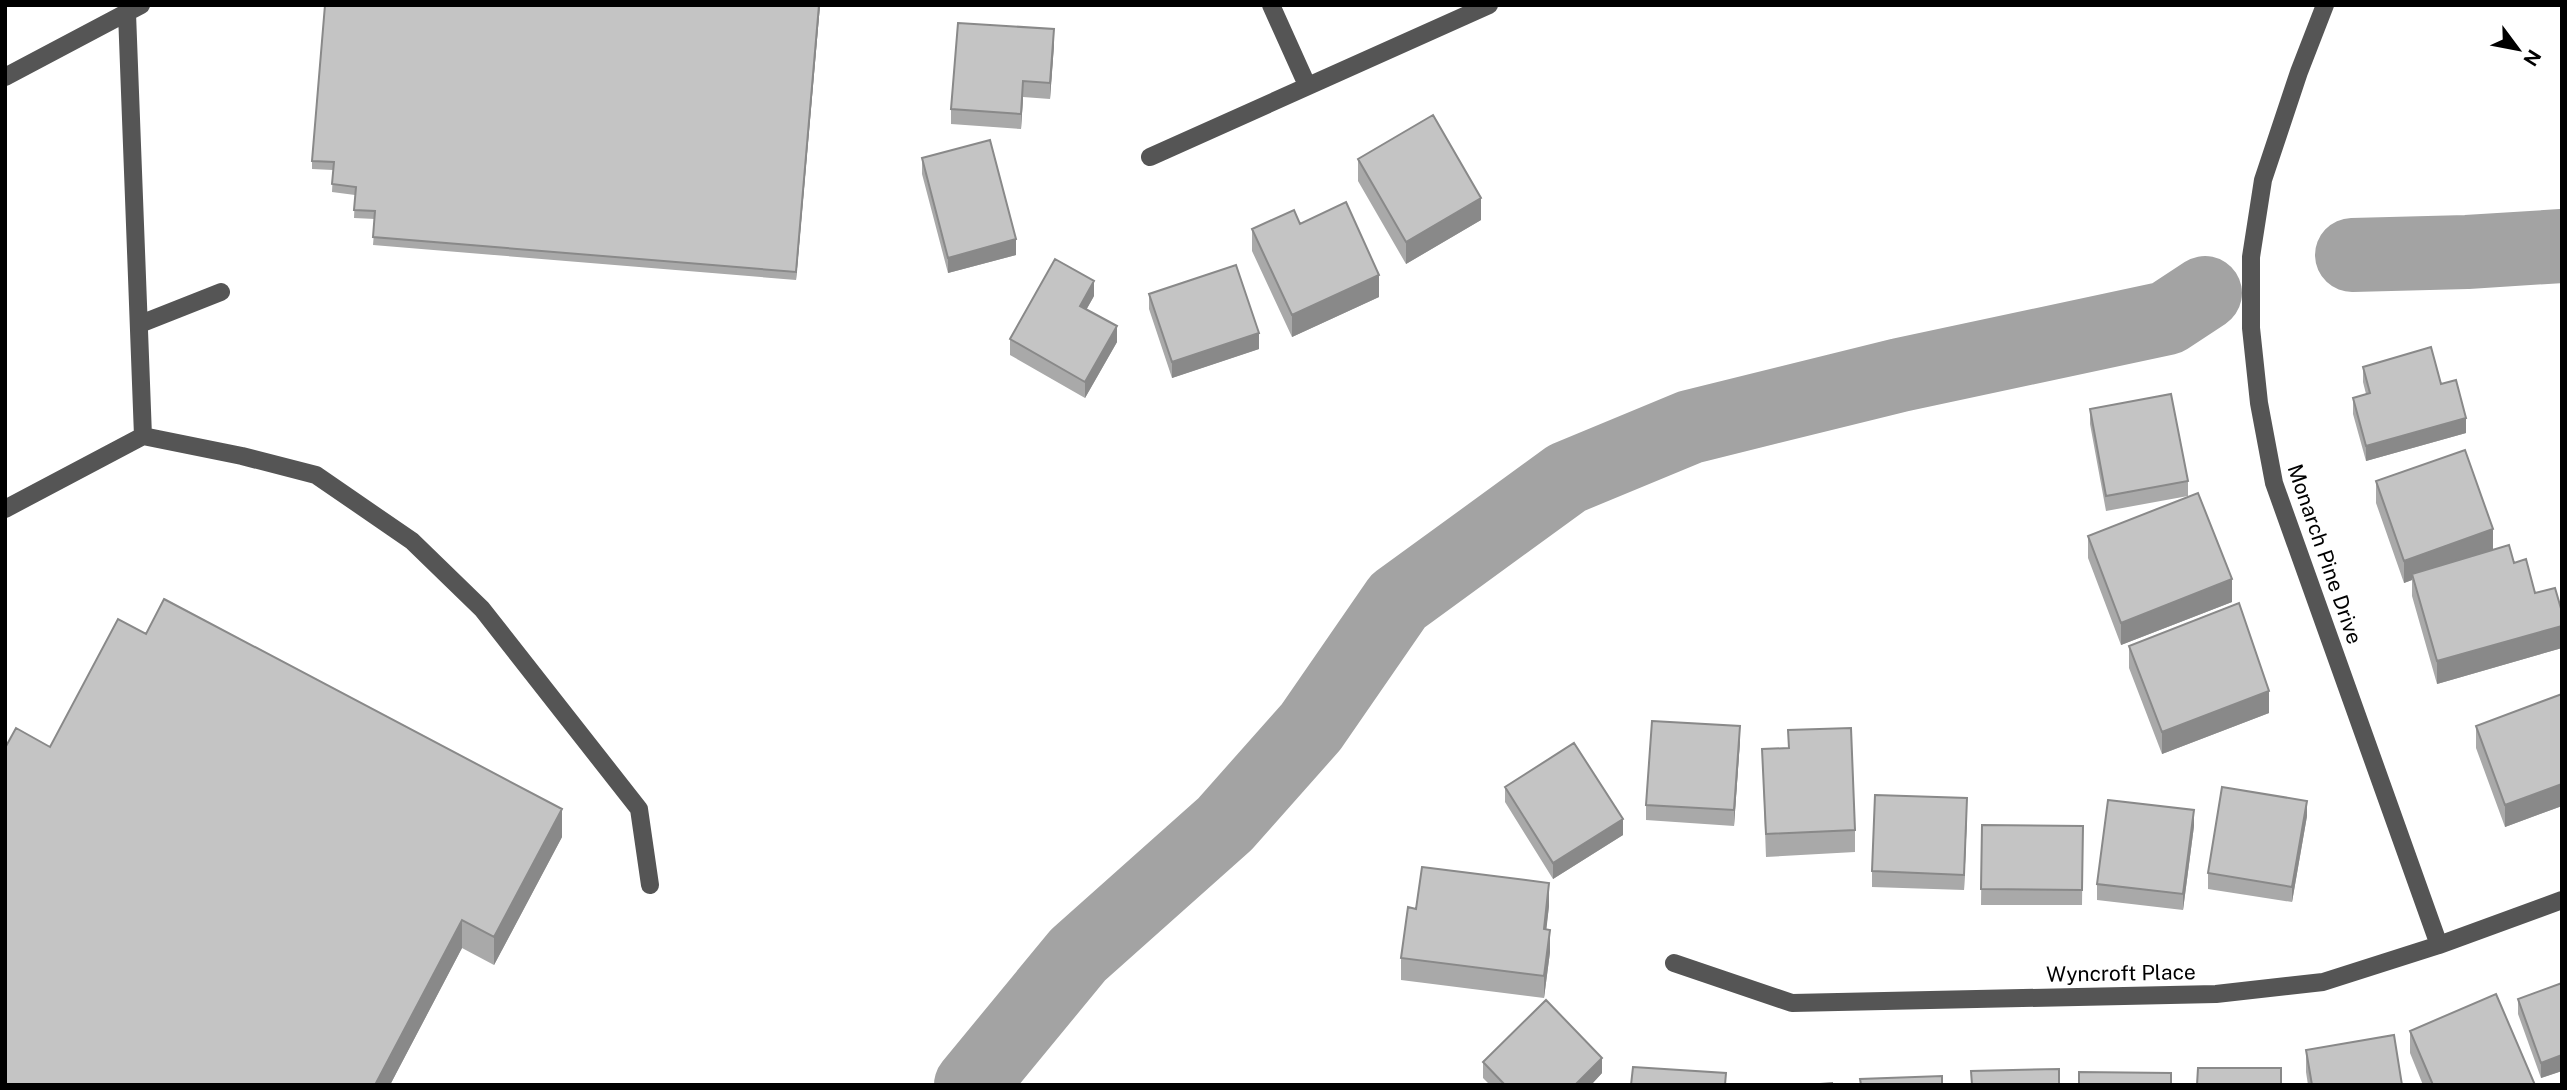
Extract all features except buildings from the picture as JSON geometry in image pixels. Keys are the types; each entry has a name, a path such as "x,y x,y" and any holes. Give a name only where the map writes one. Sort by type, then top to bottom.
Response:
{"street":[{"path":"1271,5 1307,85"},
{"path":"1150,157 1489,5"},
{"name":"Monarch Pine Drive","path":"2325,5 2298,72 2263,180 2251,257 2251,328 2259,403 2274,484 2439,945"},
{"path":"5,77 134,9 143,436"},
{"path":"140,324 221,292"},
{"path":"5,509 143,436 242,456 316,475 412,541 482,609 639,809 650,885"},
{"name":"Wyncroft Place","path":"1674,962 1792,1003 2216,994 2323,982 2439,945 2562,900"}],"waterway":[{"path":"2352,255 2562,246"},
{"path":"971,1085 1078,955 1225,824 1311,727 1398,601 1567,478 1690,427 1900,375 2167,318 2205,293"}]}
